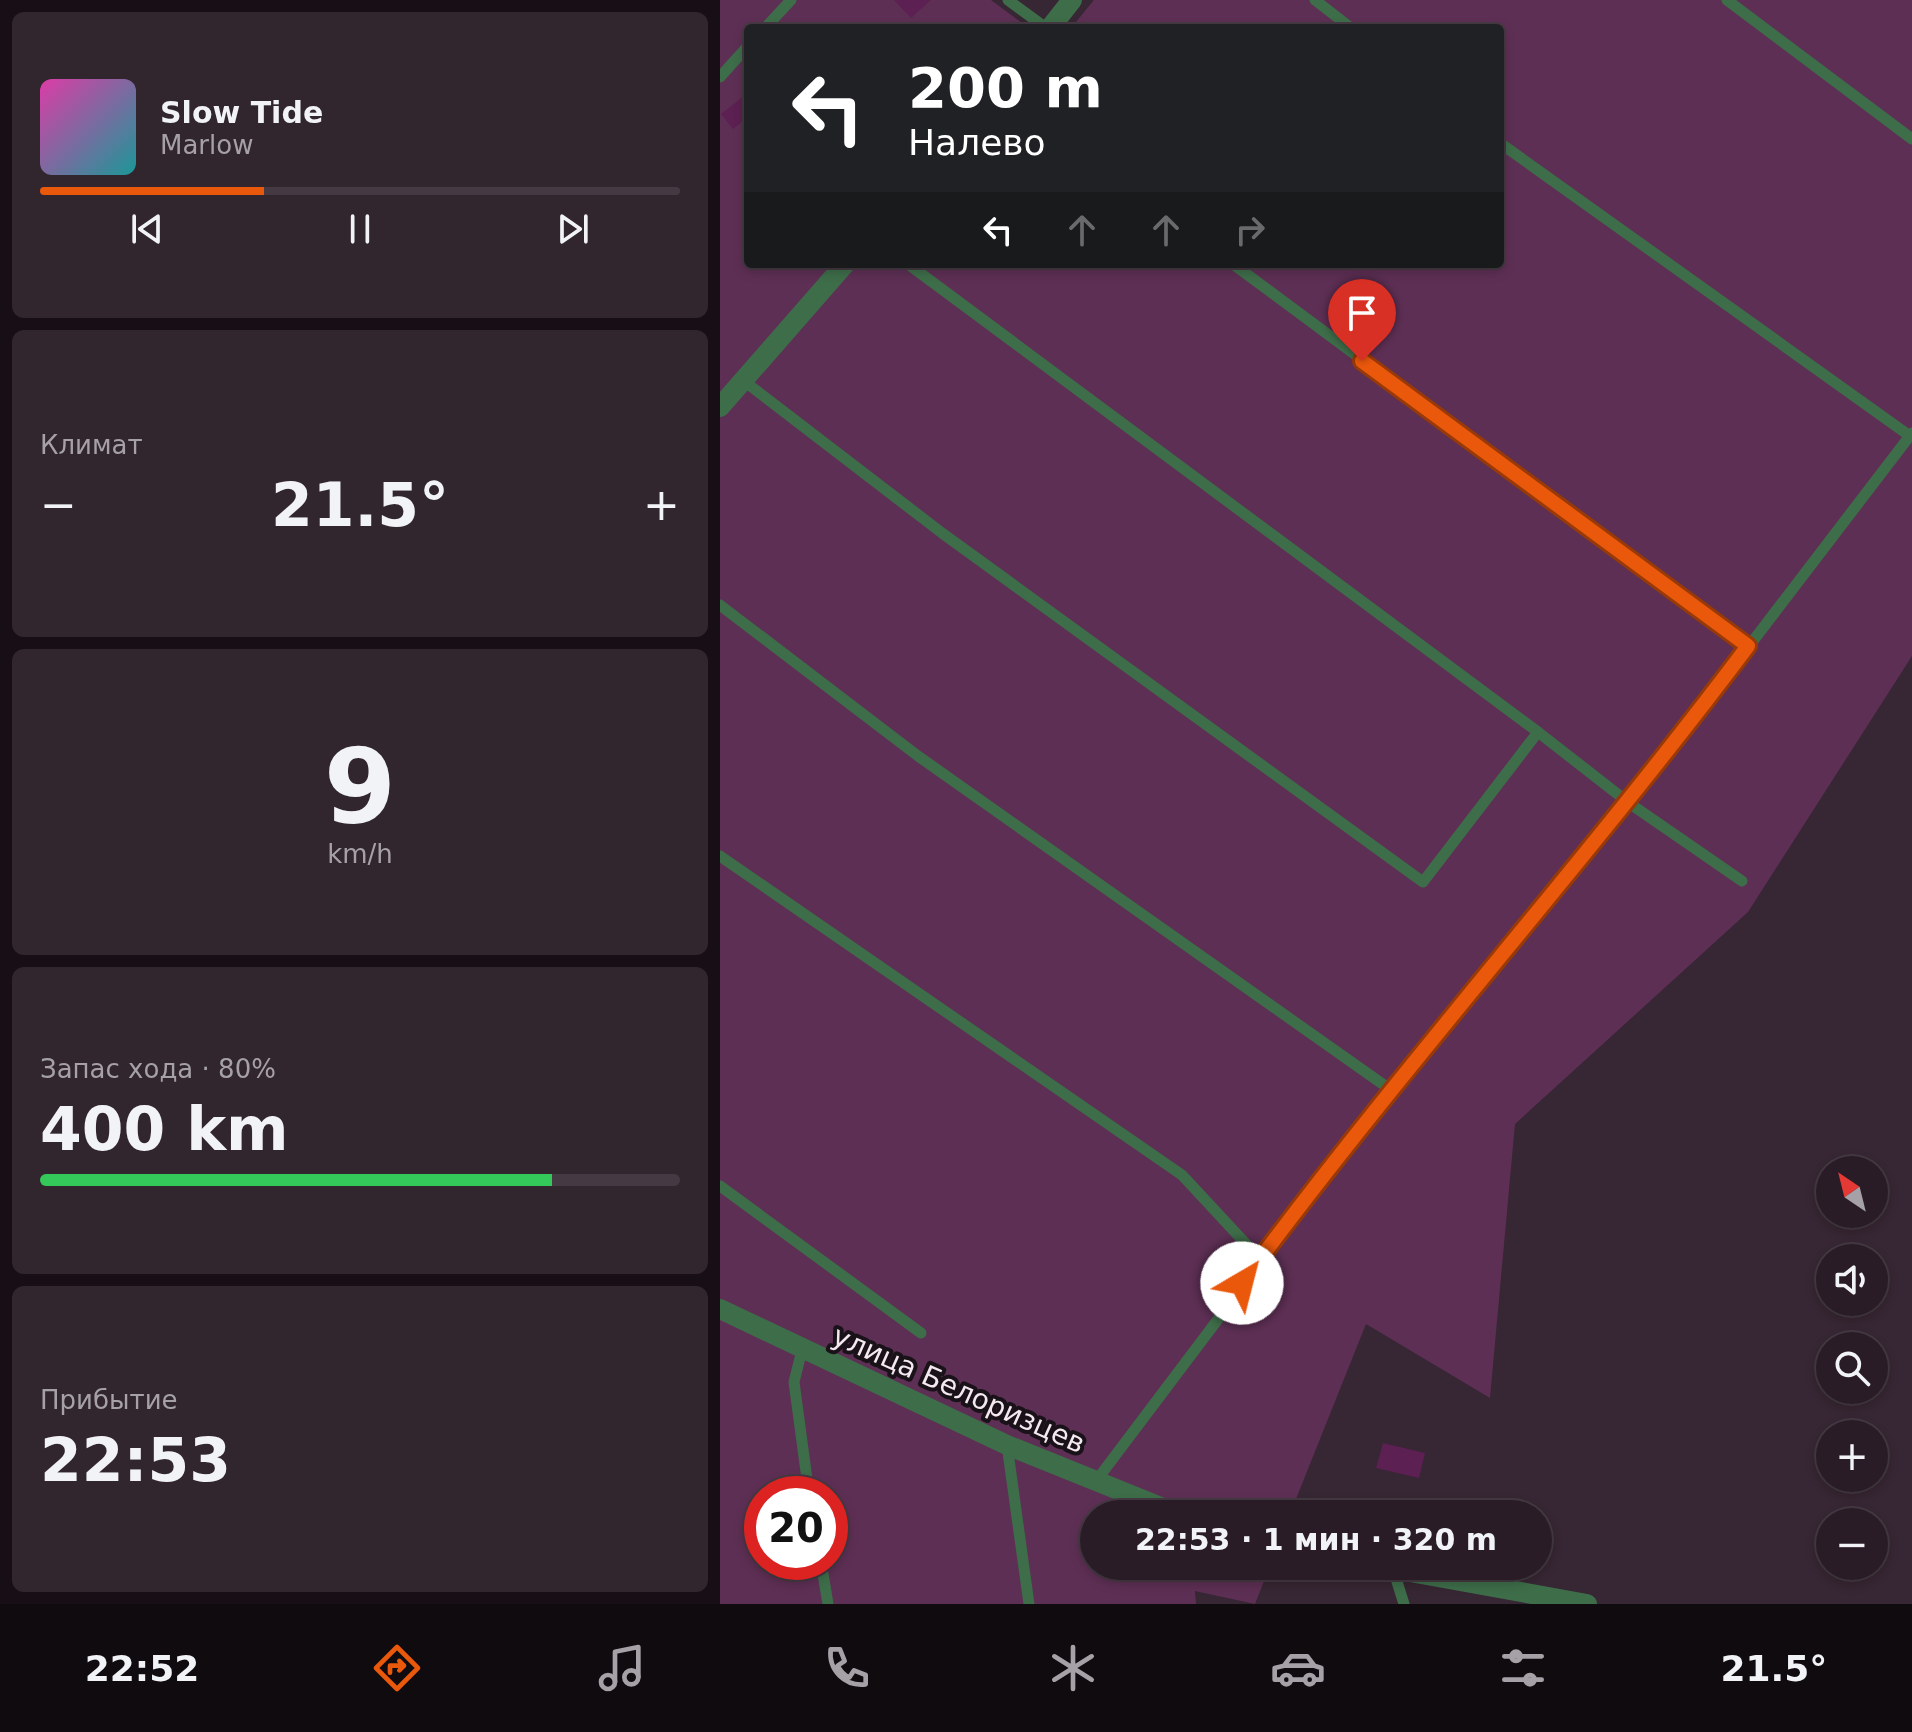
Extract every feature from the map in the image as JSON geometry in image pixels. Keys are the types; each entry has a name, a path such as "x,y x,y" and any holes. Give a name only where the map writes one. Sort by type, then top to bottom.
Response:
{"street":[{"path":"1051,24 1072,0"},
{"path":"720,407 842,268"},
{"name":"улица Белоризцев","path":"720,1309 1007,1445 1143,1500"},
{"path":"1452,1580 1587,1604"}],"lane":[{"path":"769,24 791,0"},
{"path":"1008,0 1042,24"},
{"path":"1315,0 1346,24"},
{"path":"1727,0 1912,139"},
{"path":"720,77 744,50"},
{"path":"1096,1481 1260,1259 1391,1090 1629,803 1911,434 1504,146"},
{"path":"913,268 1629,803 1742,881"},
{"path":"1238,268 1748,646"},
{"path":"744,381 942,533 1423,882 1538,732"},
{"path":"720,605 918,756 1391,1090"},
{"path":"720,856 1182,1175 1260,1259"},
{"path":"720,1186 921,1333"},
{"path":"802,1350 794,1382 807,1476"},
{"path":"1007,1445 1029,1604"},
{"path":"824,1580 828,1604"},
{"path":"1391,1580 1404,1604"}],"shaded area":[{"path":"720,0 991,0 1024,24 744,24 744,268 1504,268 1504,24 1074,24 1094,0 1912,0 1912,656 1748,912 1515,1124 1490,1398 1366,1324 1296,1500 1080,1500 1080,1580 1264,1580 1255,1604 1195,1591 1196,1604 720,1604"}],"building":[{"path":"894,0 931,0 911,18"},
{"path":"744,96 744,120 733,129 721,114"},
{"path":"1383,1443 1425,1453 1419,1478 1376,1468"}],"route":[{"path":"1242,1283 1391,1090 1629,803 1748,646 1362,361"}]}
